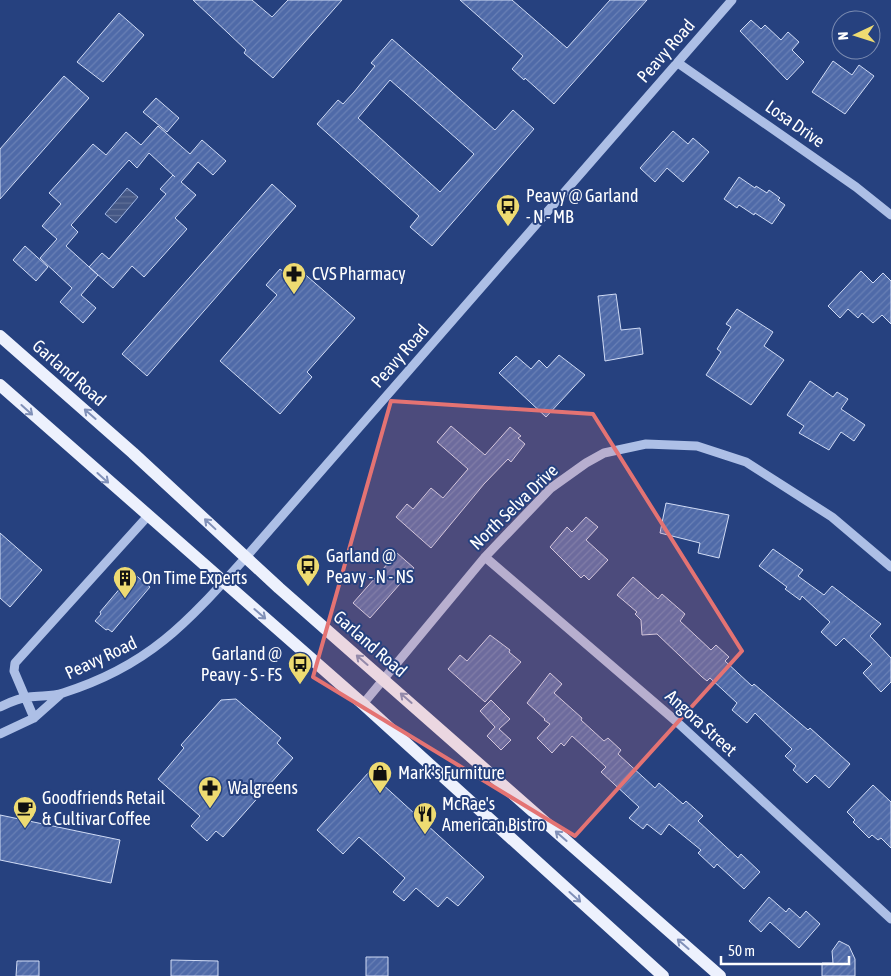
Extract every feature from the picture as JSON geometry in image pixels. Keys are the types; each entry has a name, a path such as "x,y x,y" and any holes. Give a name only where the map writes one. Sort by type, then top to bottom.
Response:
{"main road":[{"name":"Garland Road","path":"0,336 134,452 246,557 720,976"},
{"path":"0,385 147,517 363,704 663,976"}],"street":[{"name":"Peavy Road","path":"0,707 26,697 61,694 128,667 152,651 190,618 246,557 732,0"},
{"name":"Losa Drive","path":"678,63 856,187 891,215"},
{"name":"North Selva Drive","path":"363,704 485,557 551,488 586,463 604,453 646,444 697,446 746,462 832,517 891,567"},
{"path":"34,718 14,672 15,663 147,517"},
{"name":"Angora Street","path":"485,557 677,722 891,919"},
{"name":"Peavy Road","path":"0,734 34,718 61,694"}],"highlighted area":[{"path":"391,401 593,414 742,651 575,836 313,677"}],"water":[{"path":"127,188 138,197 116,223 105,214"}],"building":[{"path":"193,0 252,0 272,17 288,0 342,0 273,78 244,53 246,50"},
{"path":"460,0 512,0 567,48 610,0 647,0 554,104 512,69 523,56"},
{"path":"119,13 144,35 103,82 77,62"},
{"path":"751,20 761,29 765,25 781,40 788,32 799,42 792,50 804,62 787,80 740,31"},
{"path":"392,39 495,130 513,110 534,129 432,246 410,227 419,216 317,124 338,100 343,104 354,92 375,66 371,63","holes":["390,80 474,154 440,192 358,118"]},
{"path":"833,61 852,75 859,65 874,76 845,114 812,92"},
{"path":"64,76 89,98 0,199 0,149"},
{"path":"156,98 179,118 167,132 143,112"},
{"path":"158,126 190,154 202,140 226,161 213,175 198,162 181,182 196,195 175,218 187,229 144,277 132,266 113,288 94,271 98,275 81,295 96,308 83,323 60,302 72,288 40,258 57,239 42,226 61,204 49,193 93,144 106,155 126,132 141,145","holes":["149,153 173,175 160,189 166,194 109,259 102,253 89,267 66,246 78,232 71,225 129,160 137,168"]},
{"path":"673,131 688,144 693,138 709,152 683,182 667,168 655,182 640,168"},
{"path":"739,177 755,188 756,186 767,193 769,190 780,198 778,200 785,205 772,224 739,205 737,208 724,199"},
{"path":"272,184 296,206 147,376 122,354"},
{"path":"25,246 48,267 36,281 13,260"},
{"name":"CVS Pharmacy","path":"280,269 293,279 300,270 355,318 307,372 312,377 280,414 220,361 277,295 266,285"},
{"path":"861,271 873,283 883,273 891,281 891,324 882,315 873,323 862,313 858,318 848,309 840,318 828,306"},
{"path":"616,294 621,330 640,328 643,354 605,361 598,296"},
{"path":"737,309 773,332 764,346 784,360 751,405 706,375 721,352 717,349 731,327 726,324"},
{"path":"559,355 585,375 546,417 499,373 516,356 531,369 539,360 547,368"},
{"path":"810,381 833,397 837,392 848,399 841,409 865,425 854,441 841,432 829,450 799,433 804,426 787,415"},
{"path":"451,426 485,455 510,427 521,436 518,438 525,444 511,462 508,459 484,484 431,548 396,517 407,504 413,509 431,488 443,498 468,469 437,442"},
{"path":"666,503 729,515 719,558 698,553 700,543 660,533"},
{"path":"586,517 598,527 586,540 608,560 589,580 584,575 581,578 550,547 567,527 572,532"},
{"path":"0,533 42,570 10,607 0,598"},
{"path":"773,549 803,570 798,576 824,595 832,586 881,624 870,636 891,658 891,682 881,692 863,673 872,664 844,638 836,646 821,632 830,622 802,596 800,600 785,589 787,587 759,566"},
{"path":"397,553 414,568 370,618 353,603"},
{"name":"On Time Experts","path":"133,573 150,587 112,632 108,629 106,630 95,621 101,614 100,612"},
{"path":"633,577 658,599 662,594 685,614 680,621 711,650 716,645 729,657 725,661 752,686 754,684 808,730 810,728 850,764 829,788 815,775 807,783 793,770 796,766 785,756 792,749 755,713 747,723 732,710 737,703 710,678 707,681 702,677 657,634 642,635 641,620 635,614 637,612 617,595"},
{"path":"490,635 510,650 509,652 521,662 485,702 448,669 460,655 467,661"},
{"path":"550,673 562,684 554,693 582,718 581,720 604,741 608,738 621,750 618,754 655,788 659,783 683,804 686,801 703,816 698,821 738,858 741,854 760,872 744,889 717,864 714,868 698,853 701,850 669,824 661,835 647,824 643,829 629,818 639,807 601,772 606,767 572,736 564,746 561,743 552,753 537,738 550,724 527,703"},
{"name":"Walgreens","path":"236,699 281,738 277,743 293,758 223,837 216,831 207,841 191,826 200,816 158,779 184,748 181,745 221,700"},
{"path":"491,700 510,719 499,729 511,740 501,750 487,736 495,727 480,711"},
{"path":"369,772 484,877 458,906 447,897 438,907 416,888 404,901 393,892 405,878 359,837 343,854 317,830"},
{"path":"873,785 891,802 891,848 881,838 878,840 872,835 869,838 853,822 855,820 847,812"},
{"path":"0,815 120,840 111,883 0,860"},
{"path":"769,897 786,912 789,908 800,918 806,911 820,924 799,948 770,922 761,932 749,921"},
{"path":"839,941 849,946 855,959 855,976 822,976 822,963 833,963 832,951"},
{"path":"366,957 388,957 388,976 366,976"},
{"path":"171,960 218,961 218,976 171,976"},
{"path":"17,961 39,961 39,976 16,976"}],"place":[{"name":"Peavy @ Garland - N - MB","path":"508,227"},
{"name":"CVS Pharmacy","path":"294,295"},
{"name":"Garland @ Peavy - N - NS","path":"308,587"},
{"name":"On Time Experts","path":"125,599"},
{"name":"Garland @ Peavy - S - FS","path":"300,685"},
{"name":"Mark's Furniture","path":"380,794"},
{"name":"Walgreens","path":"210,809"},
{"name":"Goodfriends Retail & Cultivar Coffee","path":"25,829"},
{"name":"McRae's American Bistro","path":"425,835"}]}
